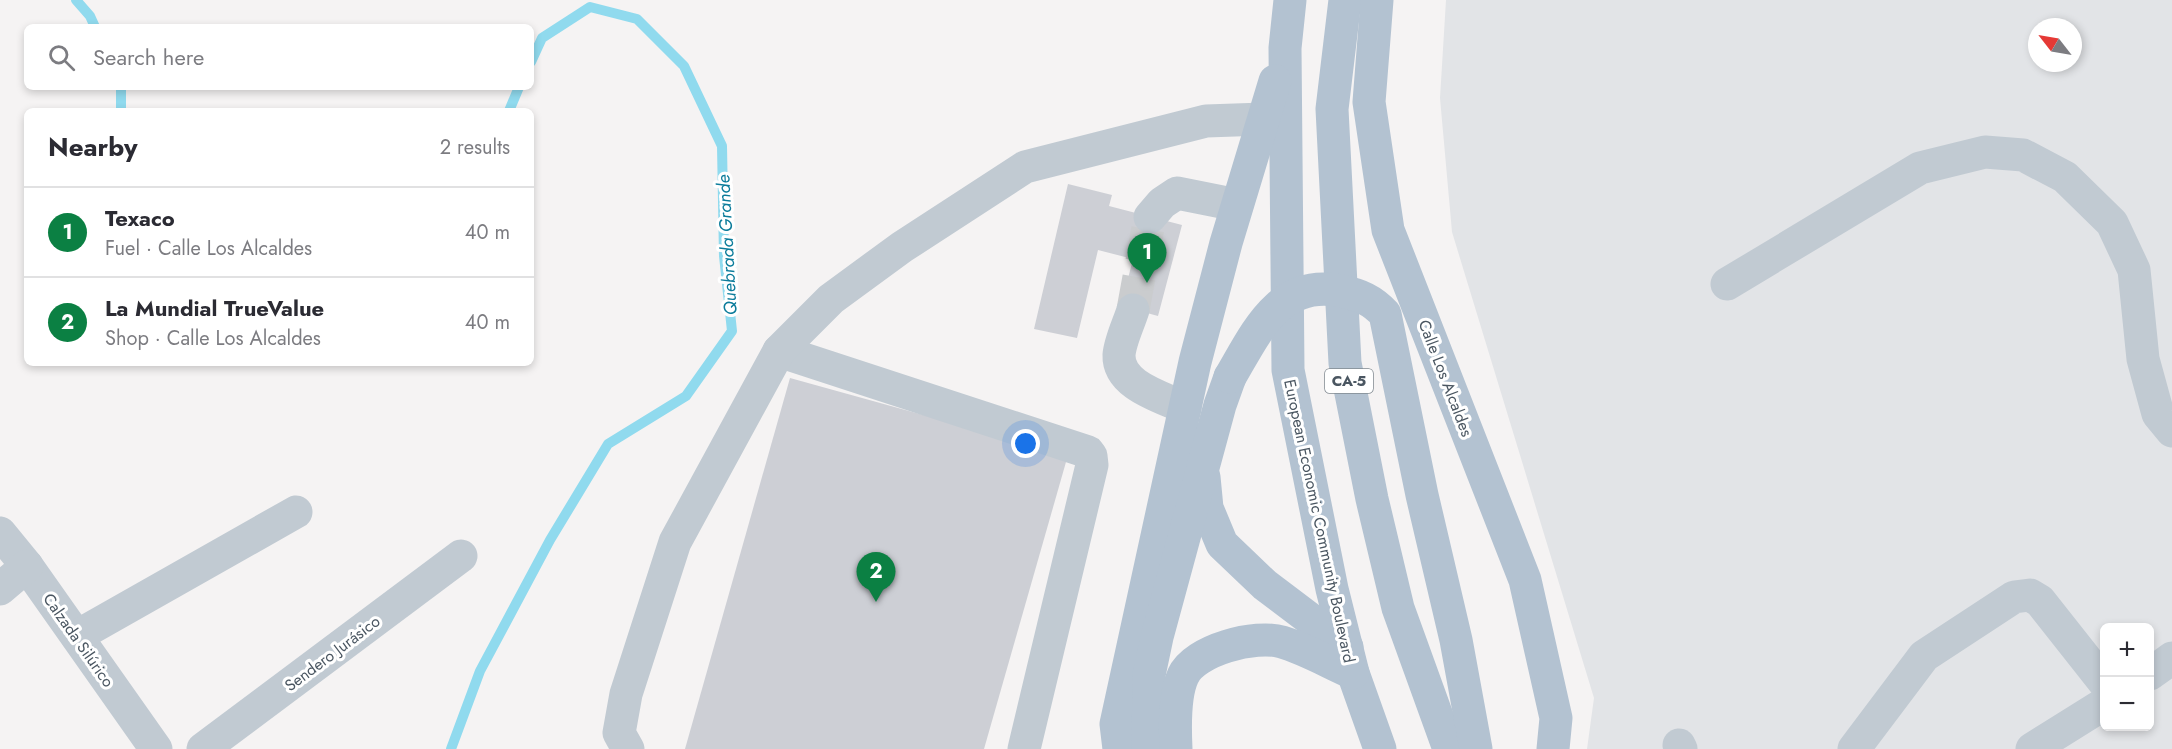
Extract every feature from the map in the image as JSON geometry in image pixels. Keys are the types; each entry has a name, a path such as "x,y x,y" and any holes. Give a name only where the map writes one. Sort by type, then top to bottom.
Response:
{"main road":[{"name":"European Economic Community Boulevard","path":"1290,0 1285,48 1288,370 1350,660 1380,749"},
{"name":"CA-5","path":"1345,0 1332,109 1345,363 1371,499 1398,608 1449,749"},
{"name":"Calle Los Alcaldes","path":"1377,0 1369,102 1388,230 1525,580 1556,718 1552,749"},
{"path":"1119,749 1116,724 1185,408 1237,205 1285,48"},
{"path":"1148,749 1149,675 1153,656 1203,466 1230,377 1255,334 1273,310 1293,296 1307,290 1340,291 1372,301 1385,314 1422,495 1456,640 1476,749"},
{"path":"1203,466 1207,508 1222,544 1350,660"},
{"path":"1176,749 1174,723 1183,676 1201,656 1231,645 1257,641 1280,641 1350,660"}],"street":[{"path":"628,749 619,733 626,694 675,542 779,351 831,299 902,247 1025,167 1206,121 1263,119"},
{"path":"1727,284 1920,168 1985,152 2023,155 2065,177 2112,223 2134,270 2143,359 2167,416"},
{"path":"1150,217 1162,203 1177,193 1237,205"},
{"path":"1133,310 1119,355 1124,372 1133,382 1185,408"},
{"path":"779,351 1088,452 1091,456 1092,465 1024,749"},
{"path":"77,636 296,512"},
{"name":"Calzada Silúrico","path":"0,533 27,566 156,749"},
{"name":"Sendero Jurásico","path":"203,749 461,556"},
{"path":"0,589 27,566"},
{"path":"1854,749 1924,656 2014,597 2030,596 2040,601 2100,677"},
{"path":"2154,671 2172,658"},
{"path":"2031,749 2100,706"}],"shaded area":[{"path":"1446,0 2172,0 2172,749 1587,749 1594,698 1452,232 1440,98"}],"building":[{"path":"1068,184 1112,195 1109,206 1182,225 1158,316 1121,306 1133,259 1098,250 1077,338 1034,329"},
{"path":"790,378 1068,455 984,749 685,749"}],"waterway":[{"name":"Quebrada Grande","path":"76,0 90,16 94,24"},
{"name":"Quebrada Grande","path":"451,749 480,671 550,540 608,444 686,396 732,331 724,256 722,146 684,66 637,19 590,7 542,38 534,55"},
{"name":"Quebrada Grande","path":"121,90 121,108"},
{"name":"Quebrada Grande","path":"510,108 518,90"}],"tunnel":[{"path":"1133,310 1150,217"}],"place":[{"name":"Texaco","path":"1147,283"},
{"name":"La Mundial TrueValue","path":"876,602"}]}
